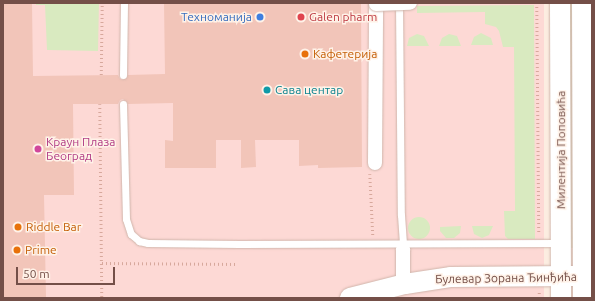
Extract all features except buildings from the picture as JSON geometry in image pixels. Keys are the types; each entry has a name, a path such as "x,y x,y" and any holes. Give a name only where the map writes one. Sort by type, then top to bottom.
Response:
{"street":[{"path":"372,166 376,3 410,3"},
{"name":"Милентија Поповића","path":"560,3 561,298"},
{"name":"Милентија Поповића","path":"582,3 587,231 587,276 583,298"},
{"name":"Булевар Зорана Ђинђића","path":"350,298 403,285 451,277 587,276"}],"lane":[{"path":"123,75 124,3"},
{"path":"399,3 402,244 406,249 403,285"},
{"path":"123,104 126,219 131,234 139,241 148,243 238,244 561,243"}],"path":[{"path":"101,75 102,3"},
{"path":"537,3 539,243"},
{"path":"100,104 102,298"},
{"path":"372,166 373,243"},
{"path":"102,263 238,264"}],"shaded area":[{"path":"3,3 544,3 544,298 3,298"}],"green space":[{"path":"36,3 99,3 98,51 47,50 45,5 36,5"},
{"path":"566,3 573,3 573,248 566,248"},
{"path":"534,5 535,239 508,239 505,236 504,211 515,211 514,47 503,47 499,31 496,27 485,24 485,12 417,13 417,6"},
{"path":"481,33 491,38 493,45 471,45 474,37"},
{"path":"417,34 424,36 429,46 407,46 409,38"},
{"path":"449,34 457,36 461,46 439,46 442,38"},
{"path":"419,217 427,220 430,228 427,236 419,239 411,236 408,228 411,220"},
{"path":"461,226 460,233 454,238 446,238 440,231 440,227"},
{"path":"472,226 493,226 489,235 482,238 474,234"}],"place":[{"name":"Техноманија","path":"260,17"},
{"name":"Galen pharm","path":"301,17"},
{"name":"Кафетерија","path":"305,54"},
{"name":"Сава центар","path":"267,90"},
{"name":"Краун Плаза Београд","path":"38,149"},
{"name":"Riddle Bar","path":"18,227"},
{"name":"Prime","path":"17,250"}]}
